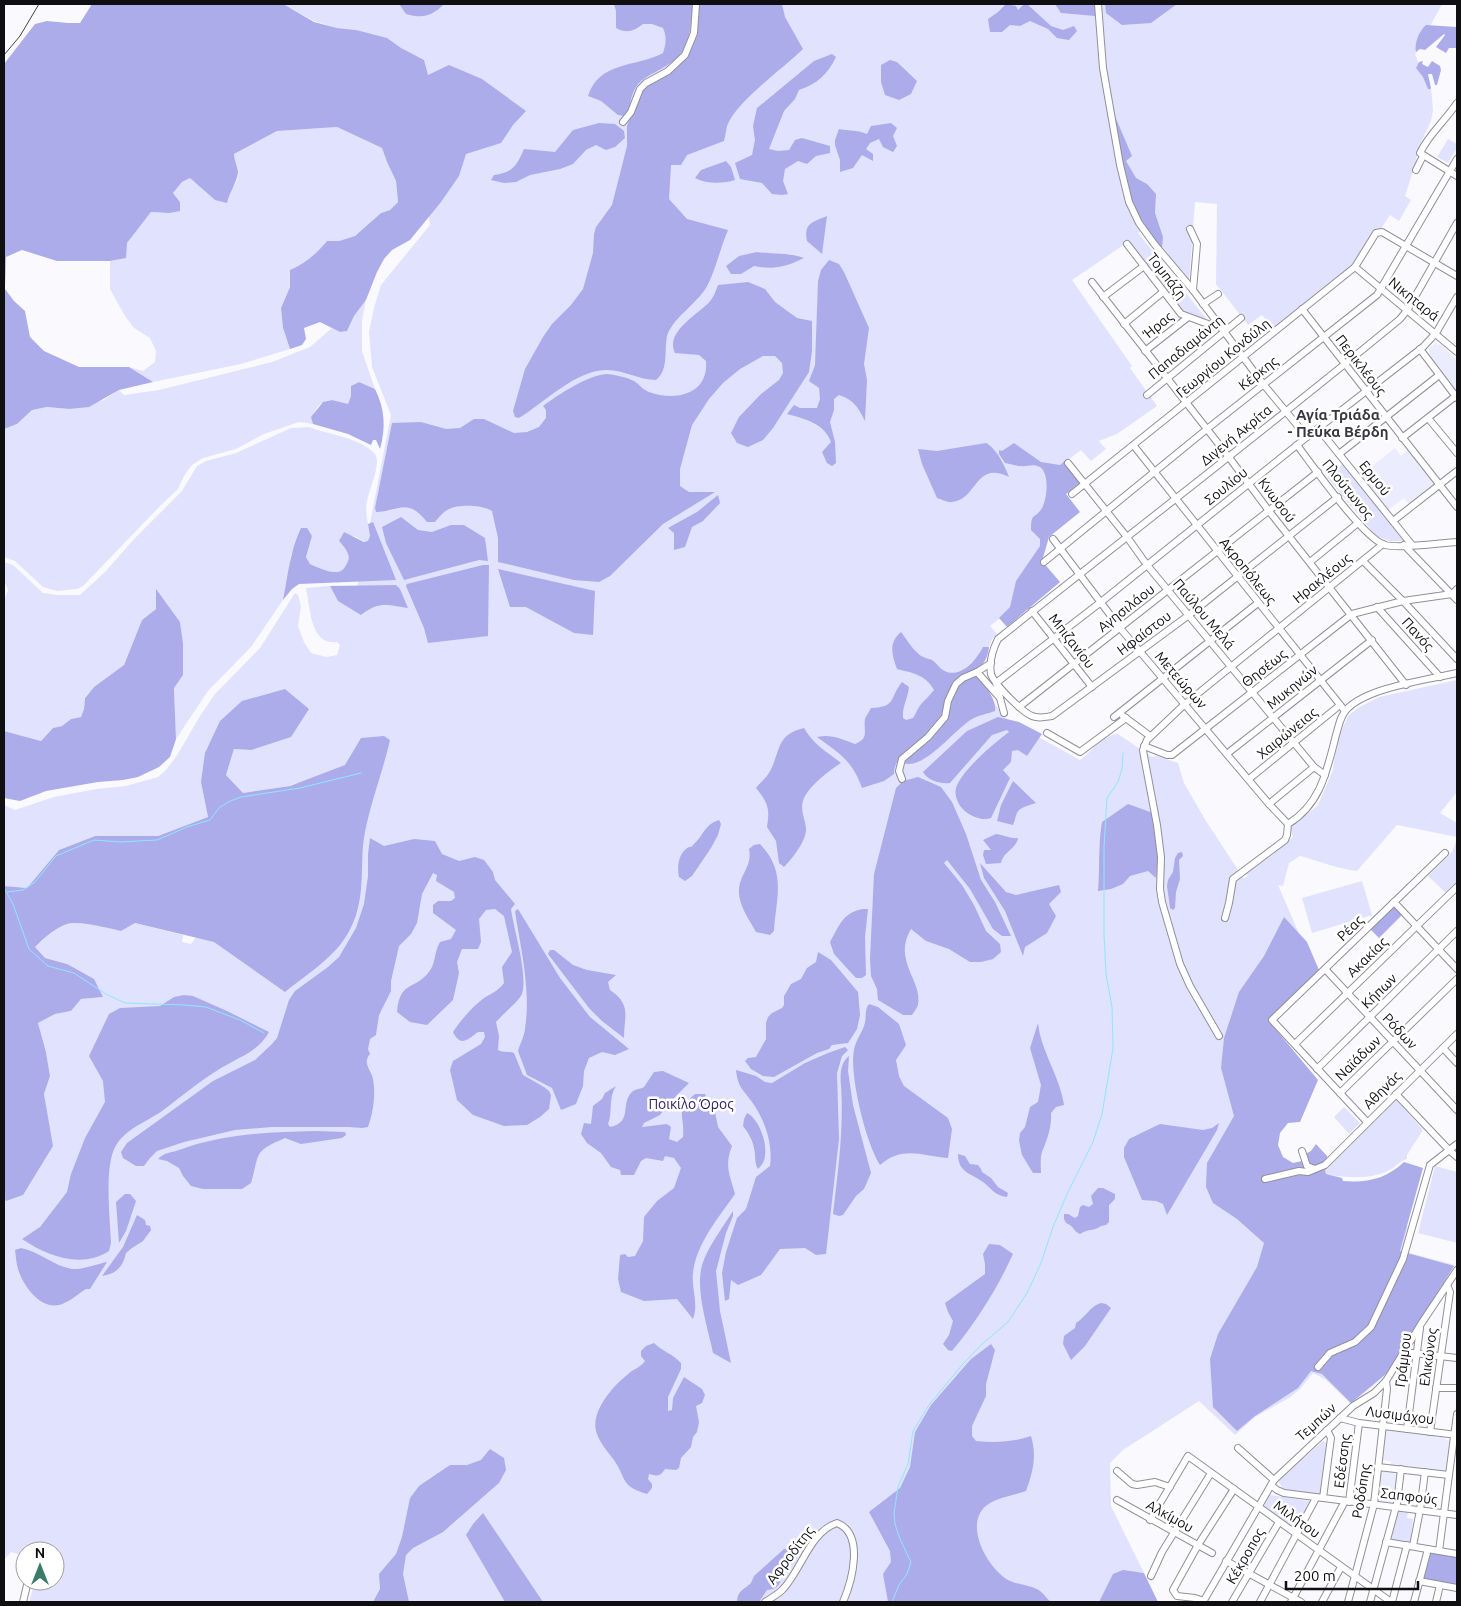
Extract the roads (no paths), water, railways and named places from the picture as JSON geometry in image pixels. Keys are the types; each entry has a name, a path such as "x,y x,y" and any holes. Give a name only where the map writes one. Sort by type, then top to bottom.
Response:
{"street":[{"path":"622,122 630,112 640,89 646,83 668,71 685,55 694,33 696,4"},
{"path":"1098,4 1103,68 1120,165 1128,202 1138,223 1193,290 1264,385 1307,437"},
{"path":"1416,170 1422,156 1420,152 1428,137 1446,119 1457,103"},
{"path":"1422,156 1457,176"},
{"name":"Κέρκης","path":"1044,562 1207,429 1377,295 1457,159"},
{"name":"Διγενή Ακρίτα","path":"991,663 998,639 1127,536 1176,500 1228,456 1400,319 1408,310 1457,223"},
{"path":"1190,229 1197,244 1193,290"},
{"name":"Γεωργίου Κονδύλη","path":"1072,494 1356,266 1376,233 1382,232 1406,246"},
{"name":"Τομπάζη","path":"1127,244 1181,314 1187,318 1223,328"},
{"path":"1406,246 1457,276"},
{"path":"1103,296 1144,266"},
{"name":"Νικηταρά","path":"1356,266 1457,352"},
{"name":"Κνωσού","path":"1092,282 1288,536 1352,614 1406,685"},
{"path":"1124,324 1163,292"},
{"path":"1203,304 1218,294"},
{"name":"Σουλίου","path":"996,683 1420,349 1436,333 1456,301"},
{"name":"Περικλέους","path":"1302,309 1457,507"},
{"name":"Ήρας","path":"1145,351 1187,318"},
{"name":"Παπαδιαμάντη","path":"1147,395 1223,328 1241,318"},
{"path":"1402,438 1457,397 1438,376 1420,349"},
{"path":"1339,454 1438,376"},
{"path":"1428,418 1457,453"},
{"name":"Ερμού","path":"1318,428 1412,545"},
{"name":"Πλούτωνος","path":"1297,445 1358,522 1373,539 1384,544"},
{"name":"Ακροπόλεως","path":"1134,446 1236,577 1343,708"},
{"name":"Παύλου Μελά","path":"1068,463 1127,536 1168,591 1314,767 1326,775"},
{"path":"1393,521 1457,471"},
{"name":"Αγησιλάου","path":"1019,707 1318,472"},
{"name":"Ηφαίστου","path":"1019,707 1027,714 1042,718 1059,712 1141,652 1338,497"},
{"path":"1310,562 1358,522"},
{"name":"Μετεώρων","path":"1053,539 1120,628 1288,824"},
{"path":"1384,544 1404,546 1457,542"},
{"name":"Ηρακλέους","path":"1144,746 1150,736 1185,704 1384,544"},
{"path":"1404,546 1457,600"},
{"path":"1363,561 1457,659"},
{"path":"1452,594 1457,589"},
{"name":"Θησέως","path":"1144,746 1170,756 1352,614 1403,601 1452,594"},
{"path":"1150,736 1126,718 1117,715 1258,603"},
{"name":"Πανός","path":"1378,608 1440,677"},
{"name":"Μπιζανίου","path":"1032,611 1092,687"},
{"name":"Μυκηνών","path":"1228,753 1372,640"},
{"path":"902,779 899,771 902,758 928,737 945,717 948,701 956,684 963,678 991,663 992,675 1001,698 1004,713"},
{"path":"977,672 1001,698"},
{"name":"Χαιρώνειας","path":"1249,779 1294,742 1343,708 1363,698 1406,685 1457,673"},
{"path":"996,683 1019,707"},
{"path":"1225,918 1233,879 1285,840 1288,824 1316,798 1326,775 1343,708"},
{"path":"1047,733 1080,752 1126,718"},
{"path":"1144,746 1144,756 1161,857 1160,889 1162,902 1180,964 1190,986 1219,1036"},
{"path":"1269,804 1314,767"},
{"name":"Ρέας","path":"1294,1044 1272,1020 1445,853"},
{"name":"Ακακίας","path":"1294,1044 1457,887"},
{"path":"1394,902 1457,969"},
{"name":"Κήπων","path":"1317,1068 1457,931"},
{"name":"Ρόδων","path":"1325,969 1457,1110"},
{"name":"Ναϊάδων","path":"1340,1093 1457,979"},
{"name":"Αθηνάς","path":"1315,1169 1325,1165 1457,1034"},
{"path":"1294,1044 1367,1122"},
{"path":"1443,1048 1457,1063"},
{"path":"1396,1094 1457,1157"},
{"path":"1318,1367 1330,1353 1355,1342 1371,1327 1403,1259 1430,1165 1457,1144"},
{"path":"1302,1151 1307,1166"},
{"path":"1307,1166 1315,1169"},
{"path":"1299,1171 1307,1166"},
{"path":"1265,1178 1299,1171 1308,1172 1315,1169"},
{"name":"Τεμπών","path":"1204,1602 1272,1482 1353,1406 1374,1393 1386,1381 1420,1324 1447,1286 1455,1279 1457,1270"},
{"name":"Ελικώνος","path":"1430,1432 1450,1292 1447,1286"},
{"name":"Γράμμου","path":"1407,1429 1420,1324"},
{"path":"1404,1352 1457,1358"},
{"name":"Ροδόπης","path":"1348,1602 1374,1504 1388,1389 1386,1381"},
{"path":"1436,1388 1457,1388"},
{"path":"1439,1551 1456,1435 1457,1414"},
{"name":"Λυσιμάχου","path":"1340,1418 1359,1423 1456,1435"},
{"name":"Εδέσσης","path":"1292,1600 1347,1501 1359,1423"},
{"path":"1323,1498 1331,1438 1327,1430"},
{"name":"Σαπφούς","path":"1238,1448 1272,1482 1277,1490 1284,1493 1457,1515"},
{"name":"Μιλήτου","path":"1170,1487 1188,1456 1391,1602"},
{"path":"1378,1467 1449,1475"},
{"path":"1370,1602 1396,1507 1401,1469"},
{"path":"1117,1471 1132,1484 1155,1482 1170,1487 1150,1520"},
{"path":"1391,1602 1420,1510 1425,1472"},
{"path":"1151,1576 1162,1552 1210,1473"},
{"path":"1204,1602 1195,1598 1177,1596 1173,1590 1198,1545 1234,1489"},
{"path":"1260,1602 1316,1498"},
{"name":"Αλκίμου","path":"1116,1500 1212,1553"},
{"name":"Κέκροπος","path":"1232,1602 1279,1522"},
{"name":"Αφροδίτης","path":"765,1602 782,1590 816,1539 827,1526 837,1523 844,1526 851,1536 854,1555 850,1585 843,1602"},
{"path":"1386,1542 1457,1554"},
{"path":"1414,1602 1428,1549"},
{"path":"1226,1561 1270,1585 1292,1600 1301,1602"},
{"path":"1322,1602 1341,1567"},
{"path":"1419,1581 1457,1588"},
{"path":"1436,1602 1440,1585"}],"waterway":[{"path":"892,1602 899,1585 907,1574 911,1562 900,1539 894,1513 898,1487 908,1464 913,1431 929,1405 962,1365 981,1345 1008,1322 1027,1293 1041,1263 1067,1194 1093,1142 1102,1114 1113,1048 1112,1007 1106,974 1104,934 1104,847 1107,798 1118,782 1122,769 1123,753"},
{"path":"7,892 23,890 35,882 56,856 94,840 120,842 157,840 187,827 210,820 219,808 241,797 300,788 361,773"},
{"path":"4,888 13,904 29,949 48,966 74,973 106,994 125,1003 206,1007 240,1020 264,1033"}],"railway":[{"path":"4,55 20,36 39,4"}],"district":[{"name":"Αγία Τριάδα - Πεύκα Βέρδη","path":"1338,422"}],"park label":[{"name":"Ποικίλο Όρος","path":"691,1104"}]}
